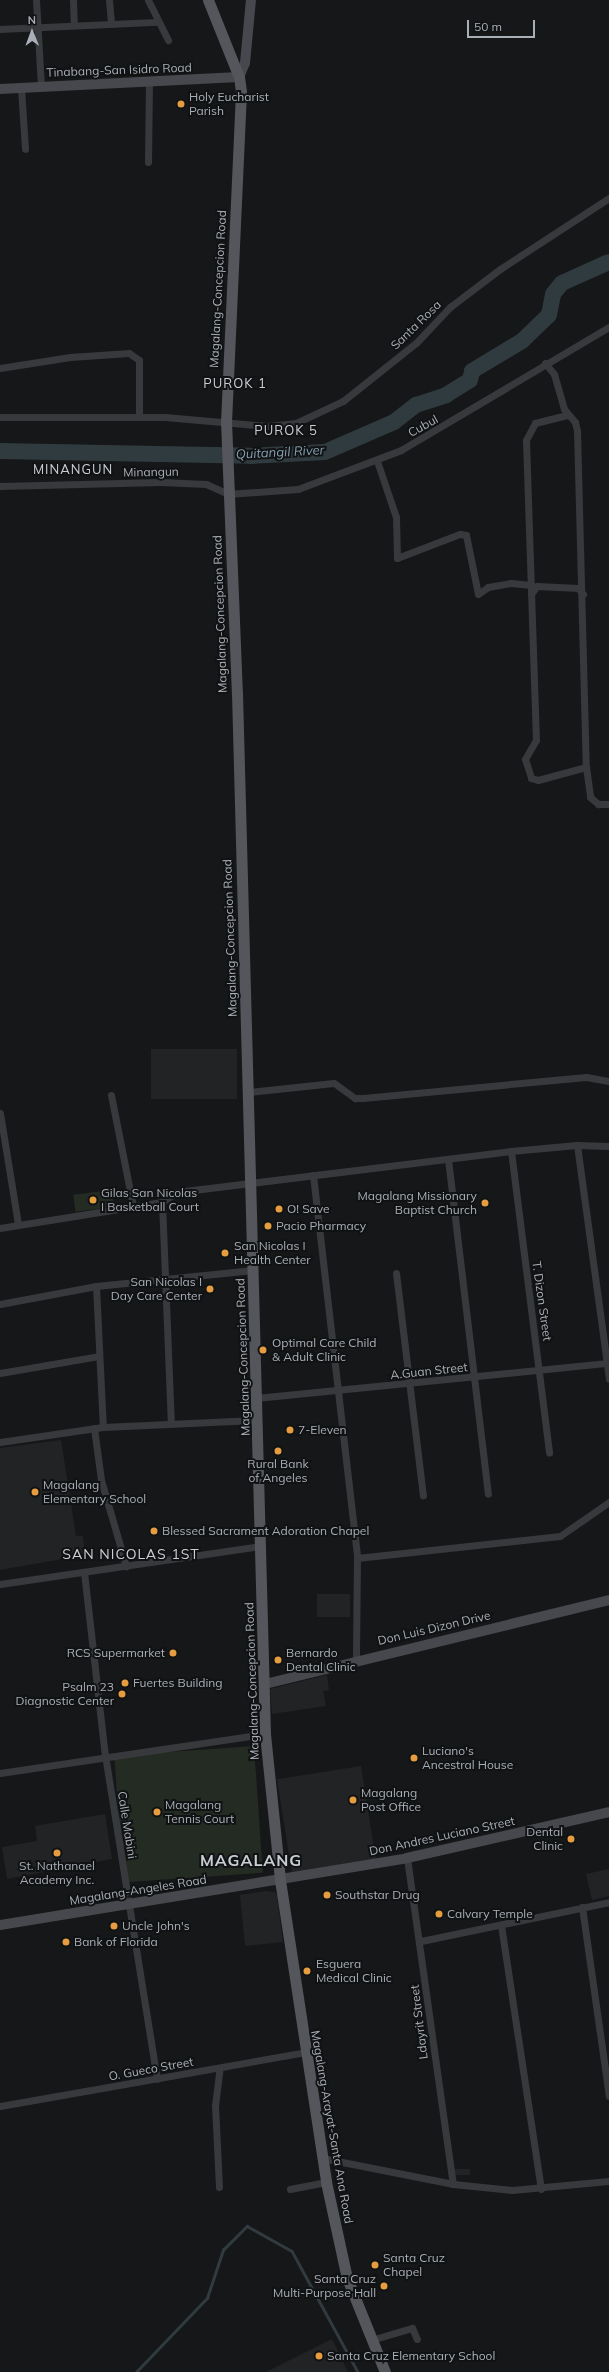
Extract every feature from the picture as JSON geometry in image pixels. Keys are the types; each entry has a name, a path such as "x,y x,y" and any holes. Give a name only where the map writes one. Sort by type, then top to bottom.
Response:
{"main road":[{"name":"Magalang-Concepcion Road","path":"208,0 239,77 226,438 251,1183 265,1684 265,1734 280,1880"},
{"name":"Magalang-Arayat-Santa Ana Road","path":"280,1880 326,2182 347,2278 385,2372"}],"street":[{"path":"36,0 36,28 41,86"},
{"path":"73,0 74,25"},
{"path":"110,0 111,24"},
{"path":"148,0 157,22 168,40"},
{"path":"239,77 245,63 250,0"},
{"path":"0,29 157,22"},
{"name":"Tinabang-San Isidro Road","path":"0,89 41,86 148,83 239,77"},
{"path":"148,83 148,162"},
{"path":"20,88 25,149"},
{"name":"Santa Rosa","path":"0,417 139,417 226,420 280,426 296,423 344,401 416,343 450,307 500,269 609,198"},
{"name":"Cubul","path":"228,489 298,489 377,461 433,434 545,363 609,327"},
{"path":"0,368 129,353 139,360 139,417"},
{"path":"545,363 557,382 567,415 575,422 578,440 583,594 586,767 590,797 598,804 609,804"},
{"path":"567,415 535,423 526,440 536,740 525,759 527,771 531,778 543,779 586,767"},
{"path":"377,461 396,517 397,558 460,534 466,535 478,594 488,588 511,583 531,585"},
{"name":"Minangun","path":"0,486 191,483 206,484 228,489"},
{"path":"531,594 537,586 578,588 583,594"},
{"path":"248,1092 334,1083 355,1098 363,1098 586,1077 609,1081"},
{"path":"110,1095 133,1206"},
{"path":"0,1113 18,1224"},
{"path":"0,1228 162,1202 176,1192 511,1152 578,1145 609,1146"},
{"path":"578,1145 605,1363 609,1379"},
{"name":"T. Dizon Street","path":"511,1152 540,1370 549,1453"},
{"path":"448,1159 476,1378 488,1494"},
{"path":"313,1175 357,1558 356,1660"},
{"path":"162,1202 171,1424"},
{"path":"0,1304 96,1286 253,1270"},
{"path":"396,1274 423,1495"},
{"path":"96,1286 104,1427"},
{"path":"0,1373 99,1356"},
{"name":"A.Guan Street","path":"256,1398 409,1385 605,1363"},
{"path":"0,1442 104,1427 257,1420"},
{"path":"94,1428 101,1480 126,1566"},
{"path":"357,1558 560,1536 609,1502"},
{"path":"0,1584 261,1546"},
{"name":"Calle Mabini","path":"84,1572 105,1755 157,2080"},
{"name":"Don Luis Dizon Drive","path":"265,1684 356,1660 609,1600"},
{"path":"0,1773 105,1755 265,1734"},
{"name":"Don Andres Luciano Street","path":"280,1880 406,1858 609,1812"},
{"name":"Ldayrit Street","path":"406,1858 421,1941 453,2184"},
{"name":"Magalang-Angeles Road","path":"0,1925 280,1880"},
{"path":"421,1941 609,1902"},
{"path":"582,1907 609,2096"},
{"path":"501,1925 541,2189"},
{"name":"O. Gueco Street","path":"0,2106 157,2080 305,2052"},
{"path":"219,2187 215,2106 220,2068"},
{"path":"322,2158 453,2184 541,2189 609,2181"},
{"path":"290,2189 326,2182"},
{"path":"371,2340 412,2328 417,2339"}],"shaded area":[{"path":"151,1049 237,1049 237,1099 151,1099"},
{"name":"Gilas San Nicolas I Basketball Court","path":"112,1190 114,1207 75,1212 73,1195"},
{"name":"Magalang Elementary School","path":"61,1440 76,1536 83,1536 85,1555 0,1570 0,1448"},
{"path":"317,1594 350,1594 350,1617 317,1617"},
{"path":"327,1675 329,1690 323,1691 326,1706 272,1714 270,1689"},
{"path":"254,1746 263,1873 123,1882 114,1756"},
{"path":"361,1766 376,1859 292,1872 277,1779"},
{"name":"St. Nathanael Academy Inc.","path":"105,1814 112,1859 7,1879 2,1847 37,1841 35,1826"},
{"path":"609,1869 609,1896 592,1900 586,1874"},
{"path":"265,1891 275,1892 277,1896 283,1942 245,1946 240,1895"},
{"path":"453,2169 470,2169 470,2175 453,2175"},
{"name":"Santa Cruz Elementary School","path":"332,2339 348,2372 266,2372"}],"waterway":[{"name":"Quitangil River","path":"0,451 251,456 325,452 394,422 416,405 446,395 470,380 472,371 522,341 549,315 553,294 562,283 609,262"},
{"path":"136,2372 207,2298 223,2250 247,2226 292,2251 358,2372"}],"place":[{"name":"Holy Eucharist Parish","path":"181,104"},
{"name":"Gilas San Nicolas I Basketball Court","path":"93,1200"},
{"name":"Magalang Missionary Baptist Church","path":"485,1203"},
{"name":"O! Save","path":"279,1209"},
{"name":"Pacio Pharmacy","path":"268,1226"},
{"name":"San Nicolas I Health Center","path":"225,1253"},
{"name":"San Nicolas I Day Care Center","path":"210,1289"},
{"name":"Optimal Care Child & Adult Clinic","path":"263,1350"},
{"name":"7-Eleven","path":"290,1430"},
{"name":"Rural Bank of Angeles","path":"278,1451"},
{"name":"Magalang Elementary School","path":"35,1492"},
{"name":"Blessed Sacrament Adoration Chapel","path":"154,1531"},
{"name":"RCS Supermarket","path":"173,1653"},
{"name":"Bernardo Dental Clinic","path":"278,1660"},
{"name":"Fuertes Building","path":"125,1683"},
{"name":"Psalm 23 Diagnostic Center","path":"122,1694"},
{"name":"Luciano's Ancestral House","path":"414,1758"},
{"name":"Magalang Post Office","path":"353,1800"},
{"name":"Magalang Tennis Court","path":"157,1812"},
{"name":"Dental Clinic","path":"571,1839"},
{"name":"St. Nathanael Academy Inc.","path":"57,1853"},
{"name":"Southstar Drug","path":"327,1895"},
{"name":"Calvary Temple","path":"439,1914"},
{"name":"Uncle John's","path":"114,1926"},
{"name":"Bank of Florida","path":"66,1942"},
{"name":"Esguera Medical Clinic","path":"307,1971"},
{"name":"Santa Cruz Chapel","path":"375,2265"},
{"name":"Santa Cruz Multi-Purpose Hall","path":"384,2286"},
{"name":"Santa Cruz Elementary School","path":"319,2356"}],"district":[{"name":"PUROK 1","path":"235,383"},
{"name":"PUROK 5","path":"286,430"},
{"name":"MINANGUN","path":"73,469"},
{"name":"SAN NICOLAS 1ST","path":"131,1554"},
{"name":"MAGALANG","path":"251,1860"}]}
